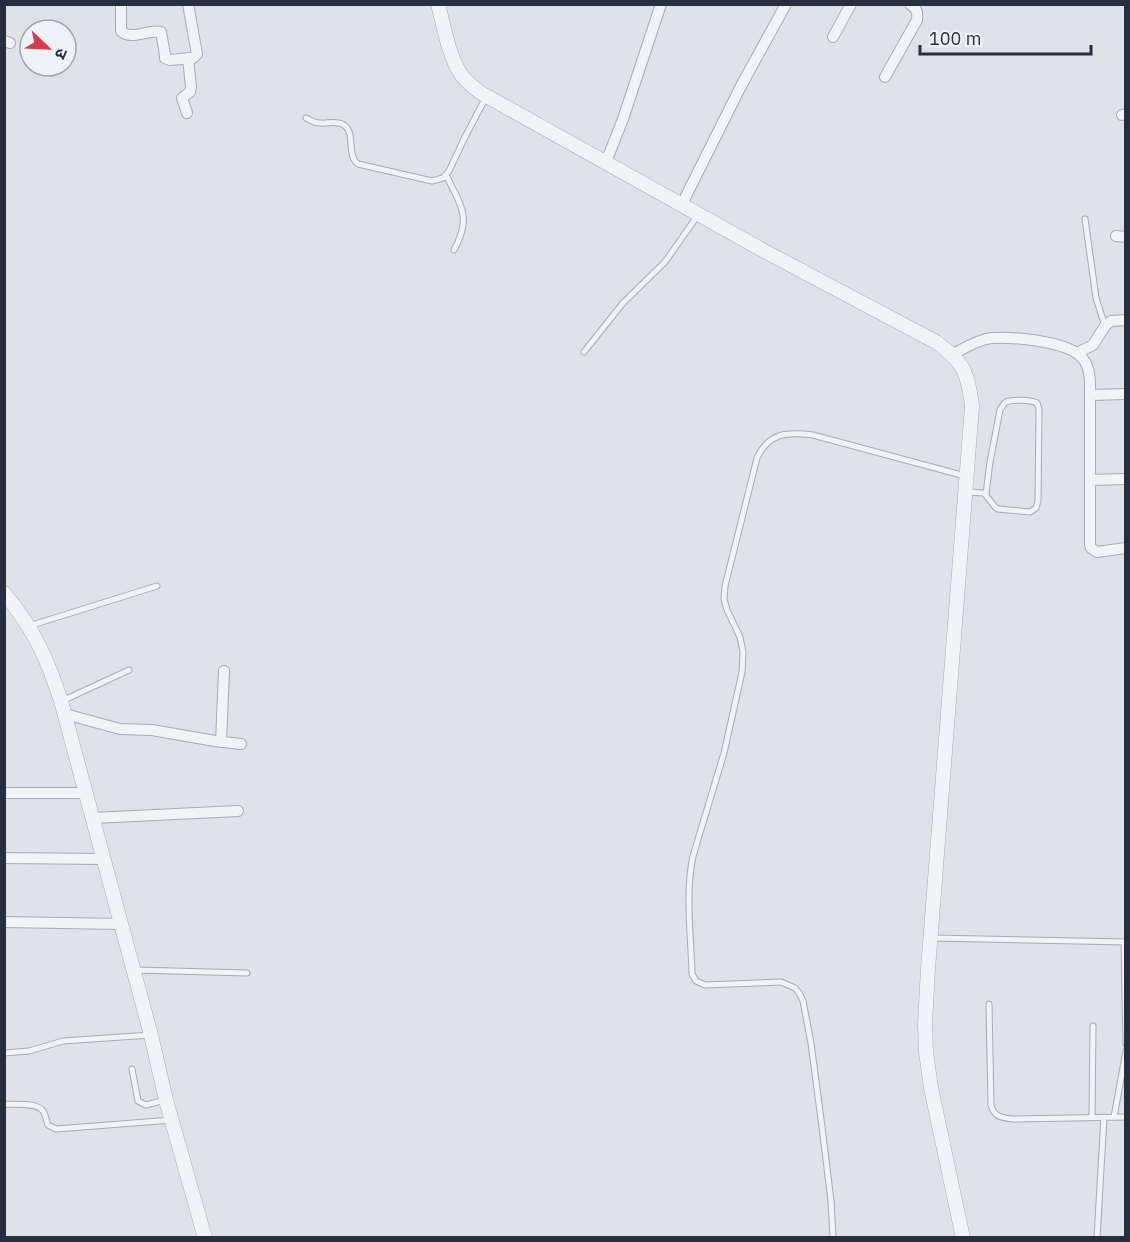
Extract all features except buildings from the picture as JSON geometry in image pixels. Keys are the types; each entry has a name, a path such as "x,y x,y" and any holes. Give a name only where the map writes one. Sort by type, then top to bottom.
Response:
{"street":[{"path":"121,4 121,31 129,36 159,31 162,34 165,58 170,60 195,57 197,52 188,4"},
{"path":"438,4 454,59 470,84 487,96 699,214 936,342 953,354 970,384 972,406 926,997 926,1052 931,1088 963,1238"},
{"path":"606,162 623,119 661,4"},
{"path":"682,204 741,86 786,4"},
{"path":"833,37 851,4"},
{"path":"885,77 917,20 918,13 910,4"},
{"path":"187,113 182,98 190,92 191,87 188,58"},
{"path":"1077,352 1093,345 1105,326 1113,320 1125,320"},
{"path":"953,354 977,342 992,338 1054,344 1077,352 1089,372 1091,548 1096,552 1125,548"},
{"path":"1090,395 1125,394"},
{"path":"1090,480 1125,479"},
{"path":"4,593 29,626 43,652 63,708 77,792 93,818 94,859 121,924 134,970 142,1036 205,1238"},
{"path":"220,742 224,671"},
{"path":"63,708 111,728 152,730 241,744"},
{"path":"4,793 77,792"},
{"path":"93,818 238,811"},
{"path":"4,858 94,859"},
{"path":"4,922 121,924"}],"lane":[{"path":"306,118 314,122 334,122 346,126 352,157 354,161 363,166 432,181 446,175 487,96"},
{"path":"446,175 463,211 464,219 454,250"},
{"path":"584,352 623,303 665,262 699,214"},
{"path":"1085,219 1096,298 1105,326"},
{"path":"965,492 986,494 994,507 998,509 1030,512 1036,508 1039,409 1033,400 1010,401 1000,410 986,494"},
{"path":"833,1238 813,1053 800,993 795,988 781,982 705,985 696,981 692,974 690,869 724,753 742,672 743,652 740,637 724,599 725,586 758,458 764,446 774,437 792,433 813,435 966,477"},
{"path":"29,626 157,585"},
{"path":"63,708 129,670"},
{"path":"931,938 1125,942 1125,1044"},
{"path":"134,970 247,973"},
{"path":"989,1004 993,1112 1005,1119 1125,1117"},
{"path":"1092,1117 1093,1026"},
{"path":"4,1053 28,1051 63,1041 142,1036"},
{"path":"1114,1117 1125,1051"},
{"path":"132,1069 138,1101 143,1104 163,1101"},
{"path":"4,1104 31,1105 40,1108 48,1125 56,1129 168,1120"},
{"path":"1096,1238 1104,1117"}]}
